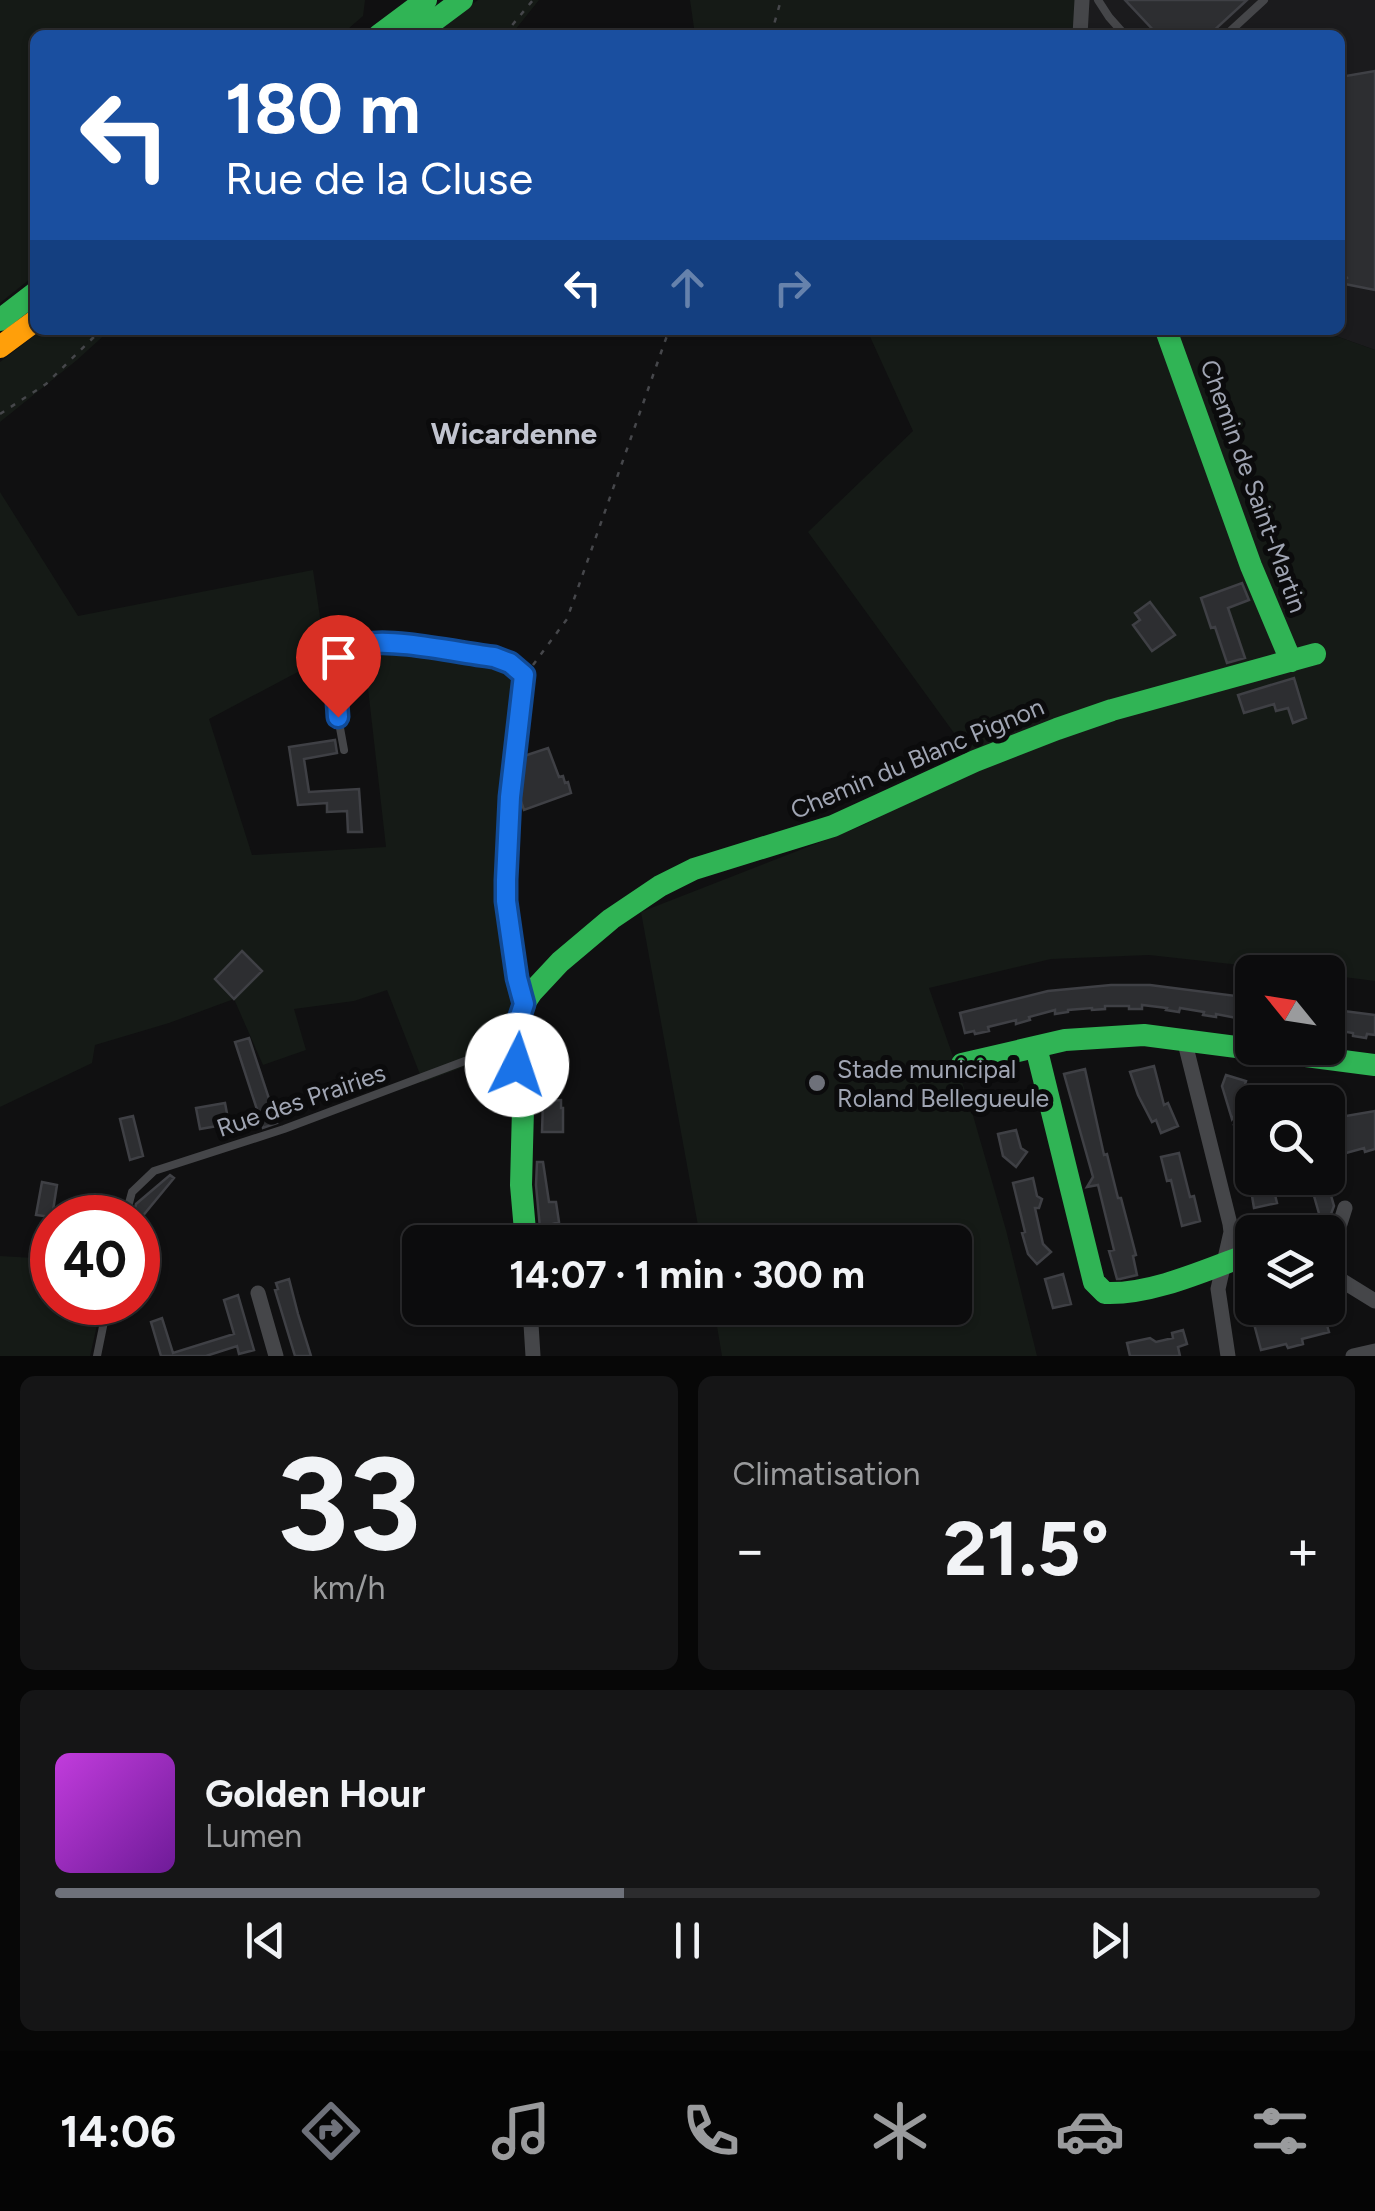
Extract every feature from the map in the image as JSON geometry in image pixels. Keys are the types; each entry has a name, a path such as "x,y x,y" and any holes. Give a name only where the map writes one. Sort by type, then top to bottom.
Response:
{"main road":[{"path":"386,30 426,0"},
{"path":"423,30 462,0"},
{"path":"0,320 30,297"},
{"path":"0,347 30,325"},
{"name":"Chemin de Saint-Martin","path":"1168,335 1291,661"},
{"name":"Chemin du Blanc Pignon","path":"524,1004 548,974 587,938 631,905 694,868 821,831 976,762 1098,714 1315,654"},
{"path":"524,1004 513,1043 522,1098 525,1225"},
{"path":"962,1064 1098,1037 1144,1035 1374,1065"},
{"path":"1036,1047 1096,1287 1117,1295 1235,1259"}],"street":[{"path":"1080,30 1082,0"},
{"path":"1184,1039 1230,1224 1218,1289 1228,1356"},
{"path":"1343,1215 1345,1208"},
{"path":"1345,1283 1375,1302"},
{"path":"258,1292 276,1356"},
{"path":"531,1325 533,1356"},
{"path":"1353,1356 1375,1351"}],"lane":[{"path":"1098,0 1120,30"},
{"path":"1231,30 1264,0"},
{"path":"344,750 338,717 338,676 342,664 368,644 494,657 510,663 524,675 510,797 506,880 517,978 524,1004"},
{"name":"Rue des Prairies","path":"131,1195 154,1171 284,1128 513,1043"},
{"path":"97,1356 103,1325"}],"path":[{"path":"508,30 534,0"},
{"path":"772,30 781,0"},
{"path":"0,414 46,384 96,335"},
{"path":"524,675 567,619 666,335"}],"shaded area":[{"path":"0,0 365,0 363,16 347,30 30,30 30,279 0,303"},
{"path":"478,0 539,0 515,30 438,30"},
{"path":"690,0 1088,0 1086,30 694,30"},
{"path":"1088,0 1375,0 1375,350 1333,335 1345,335 1345,30 1086,30"},
{"path":"35,335 104,335 0,422 0,362"},
{"path":"869,335 1333,335 1375,350 1375,981 1345,977 1345,955 1235,955 1235,964 1149,955 1051,959 929,988 970,1105 1037,1356 722,1356 717,1325 972,1325 972,1225 698,1225 641,912 864,825 978,766 808,532 913,431"},
{"path":"0,492 78,616 313,570 326,657 209,719 252,855 386,847 364,653 414,653 510,671 514,686 503,773 499,882 511,1006 506,1029 488,1058 423,1082 387,990 354,1001 294,1009 306,1050 263,1065 234,999 95,1045 92,1063 0,1107"},
{"path":"0,1256 30,1258 30,1325 97,1325 90,1356 0,1356"}],"building":[{"path":"1125,0 1247,0 1214,30 1153,30"},
{"path":"1375,71 1375,290 1345,284 1345,76"},
{"path":"1242,583 1249,600 1228,608 1245,658 1227,663 1201,598"},
{"path":"1150,602 1175,635 1152,651 1133,625 1140,620 1135,613"},
{"path":"1294,678 1306,718 1293,723 1288,708 1276,711 1274,704 1244,713 1238,695"},
{"path":"335,740 337,753 304,759 309,792 359,789 362,832 348,832 347,811 327,812 327,803 298,805 289,747"},
{"path":"548,748 559,777 568,782 571,793 524,810 518,793 521,757"},
{"path":"242,951 262,971 234,999 215,979"},
{"path":"1150,985 1235,996 1235,1018 1180,1008 1179,1012 1142,1005 1142,1009 1105,1006 1055,1014 1055,1010 1016,1024 1016,1020 988,1027 989,1031 965,1033 960,1013 1048,991"},
{"path":"1345,1011 1375,1015 1375,1035 1367,1034 1366,1038 1345,1032"},
{"path":"249,1038 277,1123 263,1128 235,1042"},
{"path":"1154,1066 1164,1105 1168,1103 1178,1126 1161,1133 1138,1095 1130,1072"},
{"path":"1085,1069 1104,1155 1107,1154 1136,1255 1133,1256 1137,1275 1120,1279 1109,1251 1114,1250 1098,1185 1087,1187 1093,1177 1064,1074"},
{"path":"1226,1075 1246,1081 1245,1085 1235,1085 1232,1119 1222,1086"},
{"path":"561,1100 563,1132 542,1132 543,1101"},
{"path":"225,1103 229,1124 200,1129 196,1108"},
{"path":"1375,1111 1375,1149 1345,1153 1345,1116"},
{"path":"133,1116 143,1156 130,1160 120,1119"},
{"path":"1016,1130 1021,1148 1027,1152 1016,1167 1003,1156 998,1134"},
{"path":"1179,1153 1200,1221 1182,1226 1161,1157"},
{"path":"537,1162 543,1162 549,1202 556,1202 559,1222 540,1225"},
{"path":"170,1175 174,1178 160,1195 147,1195"},
{"path":"1033,1178 1037,1196 1042,1199 1039,1208 1035,1208 1043,1244 1051,1252 1037,1264 1028,1254 1013,1183"},
{"path":"42,1182 57,1185 55,1195 40,1195"},
{"path":"1252,1195 1275,1195 1277,1203 1254,1208"},
{"path":"1314,1195 1331,1195 1334,1206 1331,1214 1319,1215"},
{"path":"1063,1274 1071,1304 1053,1308 1045,1279"},
{"path":"289,1279 311,1356 295,1356 275,1290 276,1283"},
{"path":"238,1295 254,1350 239,1354 237,1346 206,1356 161,1356 152,1325 160,1325 162,1318 173,1353 234,1334 224,1300"},
{"path":"1254,1325 1327,1325 1329,1332 1302,1339 1303,1344 1261,1350"},
{"path":"1183,1330 1187,1344 1178,1347 1180,1356 1130,1356 1127,1343 1150,1338 1156,1342 1173,1338 1172,1333"}],"traffic: fast":[{"path":"386,30 426,0"},
{"path":"422,30 462,0"},
{"path":"0,320 30,297"},
{"path":"1168,335 1251,566 1291,661"},
{"path":"525,1225 523,1109 514,1034 532,992 560,962 611,919 694,869 833,826 975,761 1057,729 1315,654"},
{"path":"962,1064 1065,1040 1144,1035 1375,1065"},
{"path":"1036,1047 1094,1282 1105,1293 1142,1290 1235,1259"}],"traffic: slow":[{"path":"0,347 30,325"}],"place":[{"name":"Stade municipal Roland Bellegueule","path":"817,1083"}],"district":[{"name":"Wicardenne","path":"514,434"}],"route":[{"path":"338,717 338,676 342,664 350,654 368,644 494,657 510,663 524,675 514,746 506,880 517,978 524,1004 514,1034 517,1065"}]}
